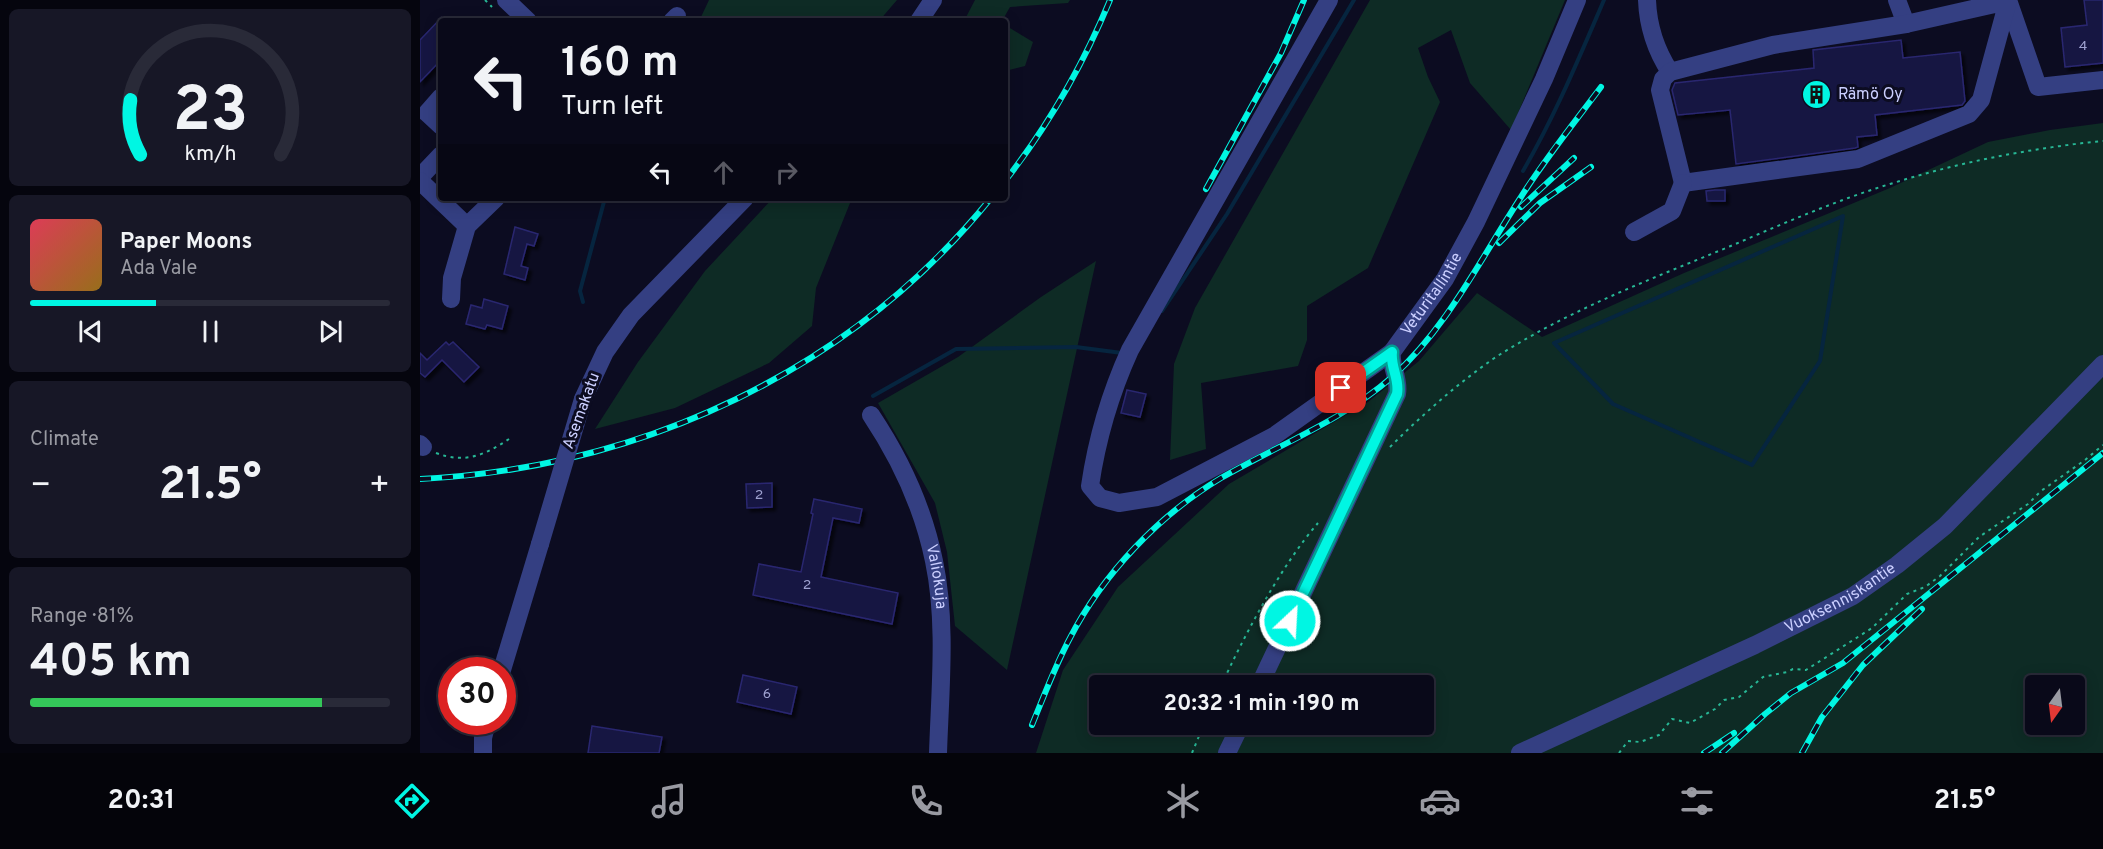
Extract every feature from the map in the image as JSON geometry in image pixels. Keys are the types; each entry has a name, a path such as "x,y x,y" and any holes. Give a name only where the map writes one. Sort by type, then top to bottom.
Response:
{"street":[{"path":"506,0 525,18"},
{"path":"921,18 933,0"},
{"path":"1329,0 1130,350 1115,384 1095,449 1090,486 1100,498 1119,503 1157,497 1274,436 1392,352"},
{"name":"Veturitallintie","path":"1264,675 1397,394 1398,386 1390,361 1392,352 1445,279 1476,222 1544,80 1577,0"},
{"path":"1647,0 1650,32 1670,72"},
{"path":"1897,0 1906,24"},
{"path":"1683,183 1858,159 1969,114 1980,100 2008,0"},
{"path":"1634,232 1672,211 1683,183 1660,90 1663,79 1670,72 1773,45 1906,24 2008,0"},
{"path":"2008,0 2038,87 2103,80"},
{"path":"438,100 427,113 438,123"},
{"path":"438,158 420,179 438,197"},
{"path":"442,201 467,226"},
{"path":"451,299 452,278 467,226 493,201"},
{"name":"Asemakatu","path":"506,657 583,399 605,352 631,315 742,201"},
{"name":"Vuoksenniskantie","path":"1520,753 1755,645 1853,596 1897,566 1946,526 2103,364"},
{"name":"Valiokuja","path":"871,415 909,479 935,562 941,647 938,753"},
{"path":"483,753 484,735"},
{"path":"1227,753 1236,735"}],"path":[{"path":"1386,450 1451,391 1493,360 1555,323 1617,293 1828,205 1889,184 2002,154 2103,141"},
{"path":"421,445 443,456 462,458 485,454 509,439"},
{"path":"1619,753 1628,741 1640,742 1659,735 1672,719 1690,723 1715,709 1724,700 1739,698 1763,677 1793,669 1806,670 1846,645 1872,628 1907,594 1940,576 1979,537 2028,504 2041,490 2103,445"},
{"path":"1227,675 1282,575 1318,523"},
{"path":"1192,753 1199,735"}],"green space":[{"path":"709,0 897,0 882,18 701,17"},
{"path":"975,0 1070,0 1068,3 1010,7 1004,18 966,18"},
{"path":"1370,0 1565,0 1511,130 1470,83 1451,30 1418,48 1440,102 1368,268 1307,306 1307,340 1298,366 1201,383 1206,449 1170,460 1174,364 1195,308"},
{"path":"1008,27 1033,42 1025,66 1009,70"},
{"path":"2103,123 2103,753 1036,753 1063,670 1118,587 1229,484 1368,402 1419,361 1477,293 1542,337 1684,273 1890,188 1988,142"},
{"path":"770,201 851,201 816,288 812,326 769,363 675,408 595,429 638,362 705,271"},
{"path":"1096,261 1007,670 955,626 947,552 935,503 878,403 958,357 1041,297"}],"building":[{"path":"2084,0 2103,0 2103,63 2065,67 2061,28 2087,25"},
{"path":"438,21 438,63 420,82 420,40"},
{"name":"Rämö Oy","path":"1901,40 1903,58 1960,52 1965,101 1962,105 1875,115 1877,135 1857,137 1858,147 1855,148 1736,164 1730,110 1678,115 1672,90 1675,83 1814,68 1813,50"},
{"path":"1725,190 1725,201 1707,201 1706,191"},
{"path":"515,227 538,234 534,246 527,244 521,266 528,268 525,280 504,274"},
{"path":"484,299 508,306 502,329 487,325 485,329 466,324 471,305 482,308"},
{"path":"446,342 449,345 453,342 479,367 464,382 442,360 425,377 420,373 420,353 427,360"},
{"path":"1127,390 1146,394 1140,417 1121,413"},
{"path":"772,483 772,507 747,508 746,484"},
{"path":"814,499 862,509 859,523 833,518 821,577 898,593 892,624 753,595 759,564 801,572"},
{"path":"743,675 797,687 791,714 737,702"},
{"path":"592,726 662,737 659,753 588,753"}],"waterway":[{"path":"1162,311 1227,214 1354,0"},
{"path":"1523,171 1556,108 1604,0"},
{"path":"583,302 580,291 604,201"},
{"path":"1843,216 1820,361 1752,465 1613,404 1554,343 1843,216"},
{"path":"873,396 956,349 1076,347 1122,353"}],"railway":[{"path":"1008,177 1036,139 1064,94 1110,0"},
{"path":"1206,189 1281,53 1304,0"},
{"path":"1032,725 1070,638 1083,614 1116,569 1155,528 1198,493 1221,478 1352,407 1373,393 1412,358 1462,292 1530,183 1601,87"},
{"path":"1521,207 1574,158"},
{"path":"1499,243 1540,203 1591,167"},
{"path":"420,479 502,471 583,455 661,431 736,399 807,360 874,313 935,259 988,201"},
{"path":"1722,753 1791,693 1843,663 2103,453"},
{"path":"1802,753 1822,717 1863,665 1922,609"},
{"path":"1704,753 1734,733"}],"place":[{"name":"Rämö Oy","path":"1817,95"}],"route":[{"path":"1290,621 1397,394 1398,386 1390,361 1392,352 1341,388"}]}
